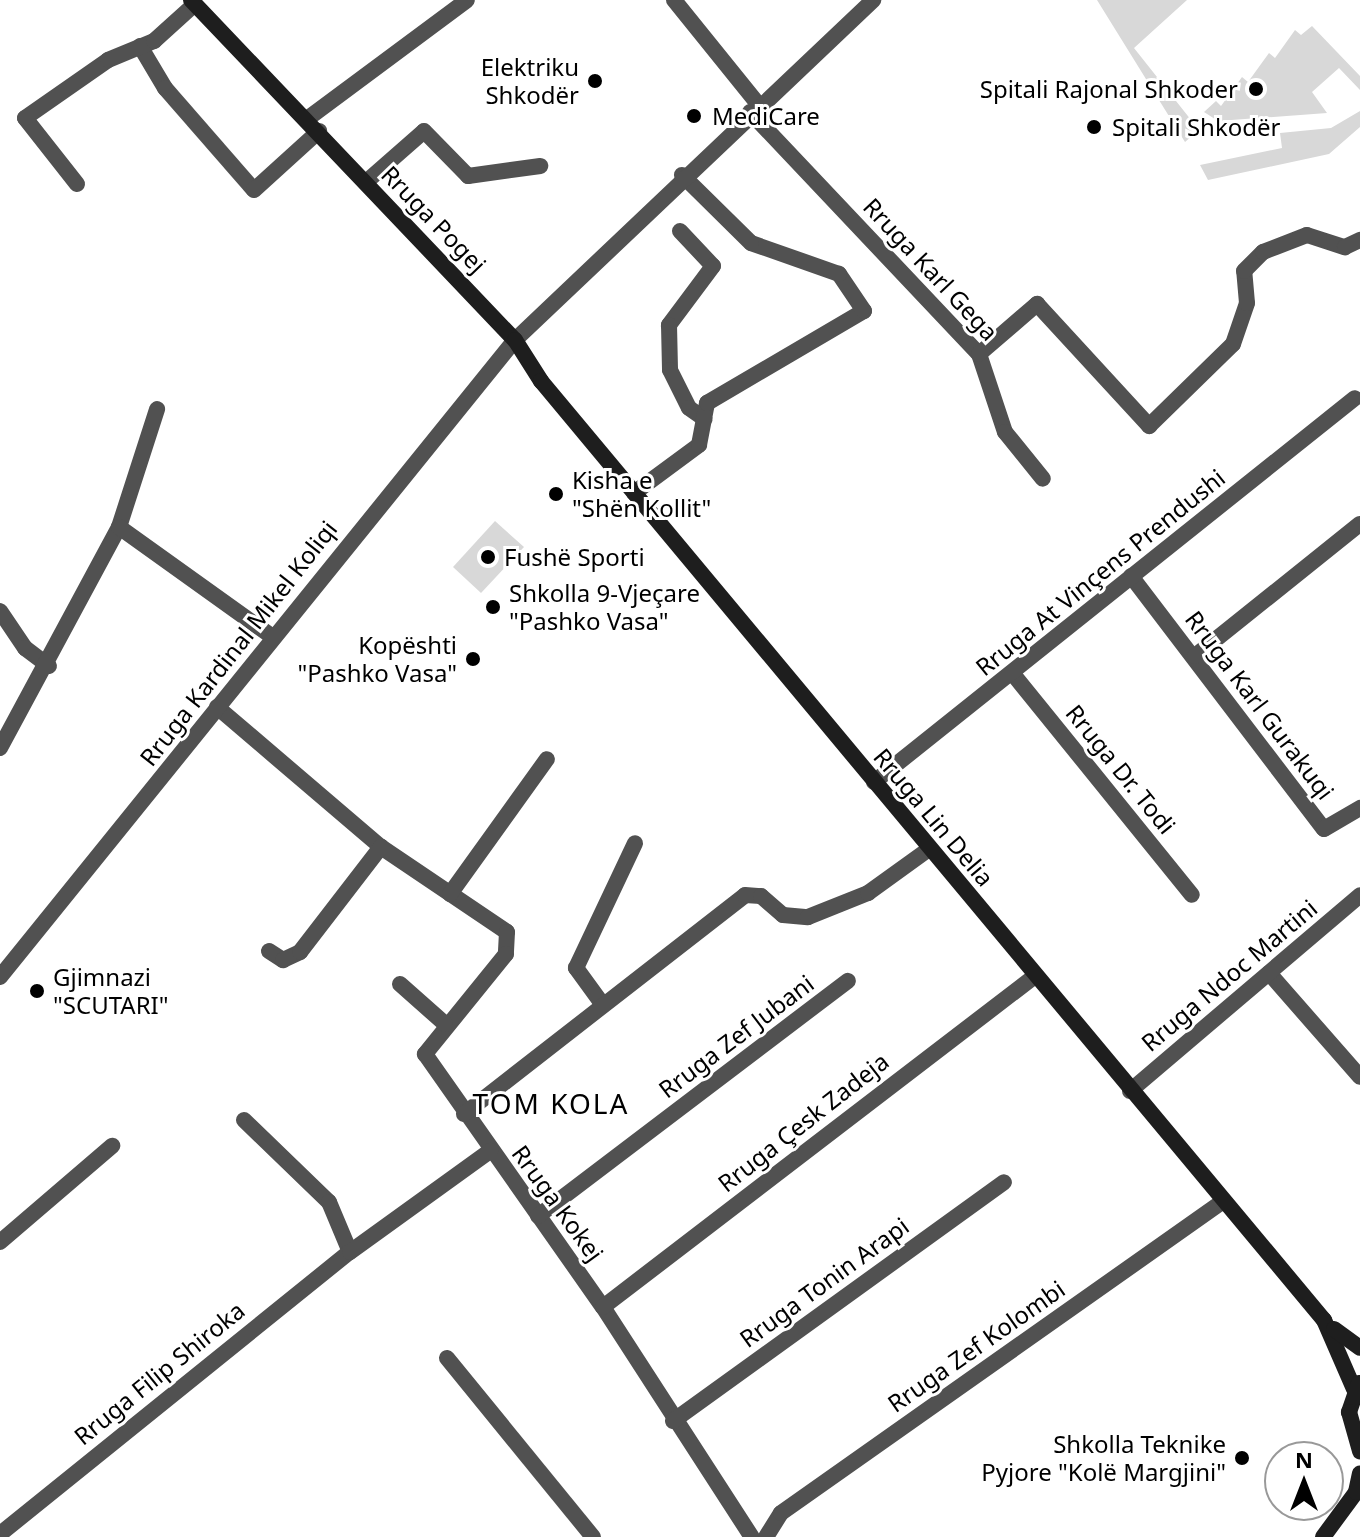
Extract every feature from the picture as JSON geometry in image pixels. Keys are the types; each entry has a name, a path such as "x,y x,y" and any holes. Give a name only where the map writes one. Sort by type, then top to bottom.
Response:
{"main road":[{"name":"Rruga Pogej","path":"193,2 515,340"},
{"name":"Rruga Lin Delia","path":"515,340 634,493 1222,1202 1324,1320 1360,1348"},
{"name":"Rruga Lin Delia","path":"1324,1320 1357,1385"},
{"path":"1357,1385 1349,1412 1360,1451"},
{"path":"1344,1510 1360,1473"},
{"path":"1323,1537 1337,1521"}],"street":[{"path":"140,46 165,88 254,190 313,125 467,0"},
{"name":"Rruga Karl Gega","path":"674,0 754,108 979,354 1005,432 1043,479"},
{"name":"Rruga Kardinal Mikel Koliqi","path":"0,977 271,636 515,340 682,175 873,0"},
{"name":"Rruga Pogej","path":"77,184 25,118 140,46 193,2"},
{"path":"366,182 424,131 468,176 540,166"},
{"path":"634,493 699,445 707,403 864,311 839,274 751,243 682,175"},
{"path":"680,231 713,266 690,289 667,339 673,383 694,416 705,419"},
{"path":"979,354 1037,304 1149,426 1233,344 1247,303 1244,271 1263,252 1307,235 1345,247 1360,240"},
{"name":"Rruga At Vinçens Prendushi","path":"874,782 1355,398"},
{"path":"0,748 49,666 119,527 157,409"},
{"path":"1195,656 1360,524"},
{"path":"119,527 271,636"},
{"name":"Rruga Karl Gurakuqi","path":"1131,576 1324,829 1360,808"},
{"path":"0,611 25,648 49,666"},
{"name":"Rruga Dr. Todi","path":"1013,674 1192,895"},
{"name":"Rruga Kokej","path":"217,707 381,847 450,894 511,942 445,1024 425,1054 490,1151 603,1307 673,1421 752,1537"},
{"path":"450,894 547,759"},
{"path":"603,1005 576,968 635,843"},
{"path":"269,951 283,960 300,952 381,847"},
{"path":"464,1114 745,895 761,896 783,915 808,917 868,893 929,849"},
{"name":"Rruga Ndoc Martini","path":"1130,1091 1360,895"},
{"path":"1269,973 1360,1077"},
{"name":"Rruga Çesk Zadeja","path":"603,1307 1035,976"},
{"name":"Rruga Zef Jubani","path":"538,1216 848,981"},
{"path":"400,984 445,1024"},
{"path":"244,1120 329,1202 350,1252"},
{"path":"0,1242 112,1146"},
{"name":"Rruga Filip Shiroka","path":"0,1534 350,1252 490,1151"},
{"name":"Rruga Tonin Arapi","path":"673,1421 1004,1182"},
{"name":"Rruga Zef Kolombi","path":"766,1537 781,1513 1222,1202"},
{"path":"447,1358 593,1537"}],"shaded area":[{"path":"1097,0 1187,0 1134,48 1199,130 1185,142"},
{"path":"1312,26 1360,76 1360,90 1339,68 1312,92 1327,113 1218,121 1204,112 1216,101 1221,106 1242,77 1248,82 1269,53 1275,58 1295,30 1301,35"},
{"path":"1360,111 1360,127 1329,154 1208,180 1200,165 1282,148 1280,133 1331,128"},
{"name":"Fushë Sporti","path":"495,521 524,547 481,593 453,567"}],"place":[{"name":"Elektriku Shkodër","path":"595,81"},
{"name":"Spitali Rajonal Shkoder","path":"1256,89"},
{"name":"MediCare","path":"694,116"},
{"name":"Spitali Shkodër","path":"1094,127"},
{"name":"Kisha e \"Shën Kollit\"","path":"556,494"},
{"name":"Fushë Sporti","path":"488,557"},
{"name":"Shkolla 9-Vjeçare \"Pashko Vasa\"","path":"493,607"},
{"name":"Kopështi \"Pashko Vasa\"","path":"473,659"},
{"name":"Gjimnazi \"SCUTARI\"","path":"37,991"},
{"name":"Shkolla Teknike Pyjore \"Kolë Margjini\"","path":"1242,1458"}],"district":[{"name":"TOM KOLA","path":"551,1103"}]}
